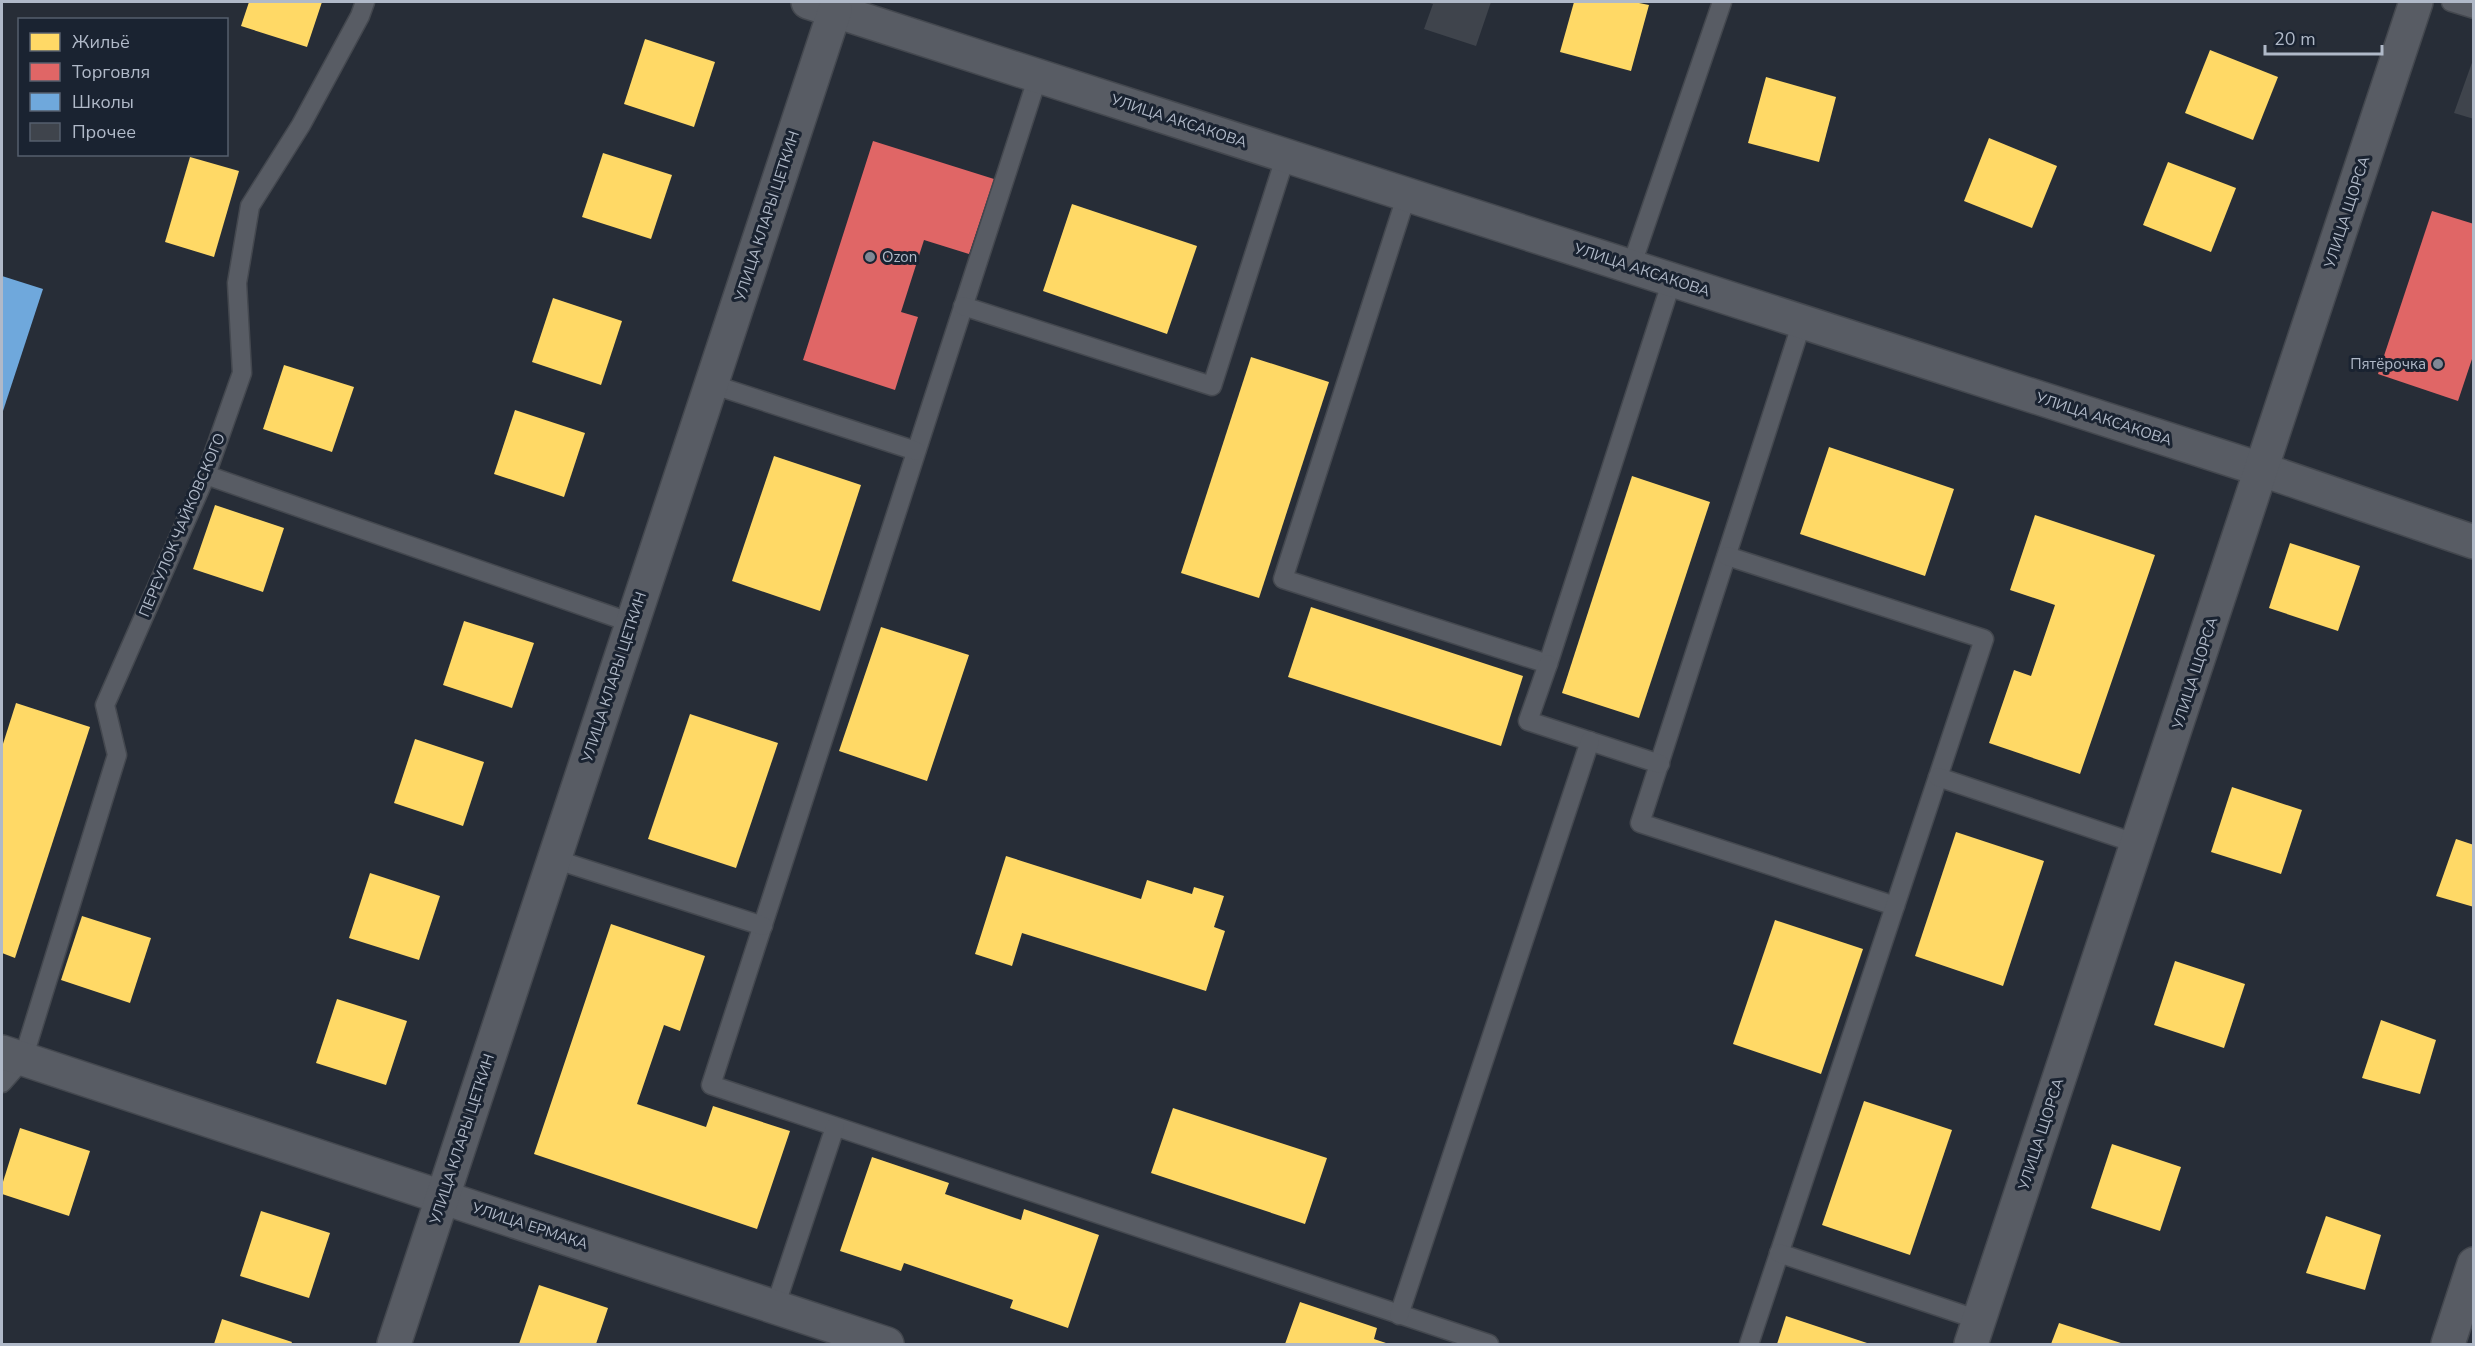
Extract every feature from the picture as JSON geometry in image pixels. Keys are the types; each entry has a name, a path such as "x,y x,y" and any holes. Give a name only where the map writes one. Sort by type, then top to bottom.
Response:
{"street":[{"name":"УЛИЦА ЩОРСА","path":"1975,1332 2263,470 2416,2"},
{"name":"УЛИЦА АКСАКОВА","path":"822,6 2263,470 2474,542"},
{"name":"УЛИЦА КЛАРЫ ЦЕТКИН","path":"394,1344 711,384 822,6"},
{"name":"УЛИЦА ЕРМАКА","path":"9,1065 442,1197 887,1344"},
{"path":"2448,1344 2474,1264"}],"lane":[{"name":"ПЕРЕУЛОК ЧАЙКОВСКОГО","path":"9,1065 117,755 105,705 206,475 242,373 237,283 250,206 302,125 360,16 365,2"},
{"path":"1631,267 1722,2"},
{"path":"2451,2 2474,9"},
{"path":"1038,76 711,1085 1489,1344"},
{"path":"963,306 1212,386 1286,155"},
{"path":"1407,194 1283,579 1548,664"},
{"path":"1659,764 1528,721 1672,280"},
{"path":"1802,322 1640,823 1895,906"},
{"path":"711,384 916,451"},
{"path":"206,475 632,623"},
{"path":"1726,556 1984,639 1749,1344"},
{"path":"1399,1315 1590,741"},
{"path":"1938,777 2138,844"},
{"path":"554,859 763,926"},
{"path":"775,1308 835,1127"},
{"path":"1779,1253 1975,1332"}],"building: Жильё":[{"path":"249,2 322,2 307,47 241,26"},
{"path":"1574,2 1634,2 1649,5 1631,71 1560,52"},
{"path":"645,39 715,62 694,127 624,104"},
{"path":"2210,50 2278,77 2253,140 2185,113"},
{"path":"1766,77 1836,97 1819,162 1748,143"},
{"path":"1989,138 2057,166 2032,228 1964,201"},
{"path":"603,153 672,175 651,239 582,217"},
{"path":"190,157 239,171 214,257 165,242"},
{"path":"2168,162 2236,188 2211,252 2143,225"},
{"path":"1072,204 1197,246 1167,334 1043,291"},
{"path":"553,298 622,321 601,385 532,362"},
{"path":"1251,357 1329,382 1259,598 1181,573"},
{"path":"284,365 354,387 332,452 263,429"},
{"path":"515,410 585,433 564,497 494,474"},
{"path":"1829,447 1954,489 1925,576 1800,534"},
{"path":"774,456 861,485 820,611 732,581"},
{"path":"1632,476 1710,502 1639,718 1562,693"},
{"path":"215,505 284,528 263,592 193,569"},
{"path":"2035,515 2155,555 2080,774 1989,743 2014,670 2031,676 2055,605 2010,590"},
{"path":"2290,543 2360,566 2338,631 2269,608"},
{"path":"1311,607 1523,676 1501,746 1288,677"},
{"path":"464,621 534,643 512,708 443,685"},
{"path":"881,627 969,655 927,781 839,751"},
{"path":"16,703 90,727 15,958 2,953 2,747"},
{"path":"690,714 778,743 736,868 648,839"},
{"path":"415,739 484,762 463,826 394,803"},
{"path":"2232,787 2302,810 2281,874 2211,852"},
{"path":"1956,832 2044,861 2003,986 1915,956"},
{"path":"2456,839 2474,845 2474,907 2436,896"},
{"path":"1006,856 1141,899 1147,880 1192,894 1194,887 1224,896 1214,927 1225,931 1206,991 1022,933 1012,966 975,954"},
{"path":"370,873 440,896 419,960 349,938"},
{"path":"82,916 151,938 130,1003 61,980"},
{"path":"1775,920 1863,949 1821,1074 1733,1044"},
{"path":"611,924 705,956 680,1031 664,1025 637,1104 706,1127 713,1106 790,1131 757,1229 534,1154"},
{"path":"2175,961 2245,984 2224,1048 2154,1025"},
{"path":"337,999 407,1021 386,1085 316,1063"},
{"path":"2381,1020 2436,1040 2420,1094 2362,1078"},
{"path":"1864,1101 1952,1130 1910,1255 1822,1225"},
{"path":"1173,1108 1327,1158 1305,1224 1151,1173"},
{"path":"20,1128 90,1151 69,1216 2,1194 2,1185"},
{"path":"2112,1144 2181,1167 2160,1231 2091,1208"},
{"path":"872,1157 949,1183 945,1194 1021,1220 1024,1209 1099,1235 1068,1328 1010,1308 1013,1300 904,1263 901,1271 840,1251"},
{"path":"261,1211 330,1233 309,1298 240,1276"},
{"path":"2326,1216 2381,1235 2365,1290 2306,1273"},
{"path":"539,1285 608,1308 596,1344 519,1344"},
{"path":"1300,1302 1377,1328 1374,1339 1389,1344 1285,1344"},
{"path":"1786,1316 1870,1344 1777,1344"},
{"path":"222,1319 292,1342 291,1344 214,1344"},
{"path":"2059,1323 2124,1344 2051,1344"}],"building: Торговля":[{"path":"873,141 994,179 969,254 924,240 901,312 918,317 895,390 803,360"},
{"path":"2432,211 2474,224 2474,353 2458,401 2378,374"}],"building: Школы":[{"path":"2,276 43,289 2,414"}],"building: Прочее":[{"path":"1426,2 1491,2 1476,46 1424,29 1433,4"},
{"path":"2474,57 2474,119 2454,113"}],"place":[{"name":"Ozon","path":"870,257"},
{"name":"Пятёрочка","path":"2438,364"}]}
